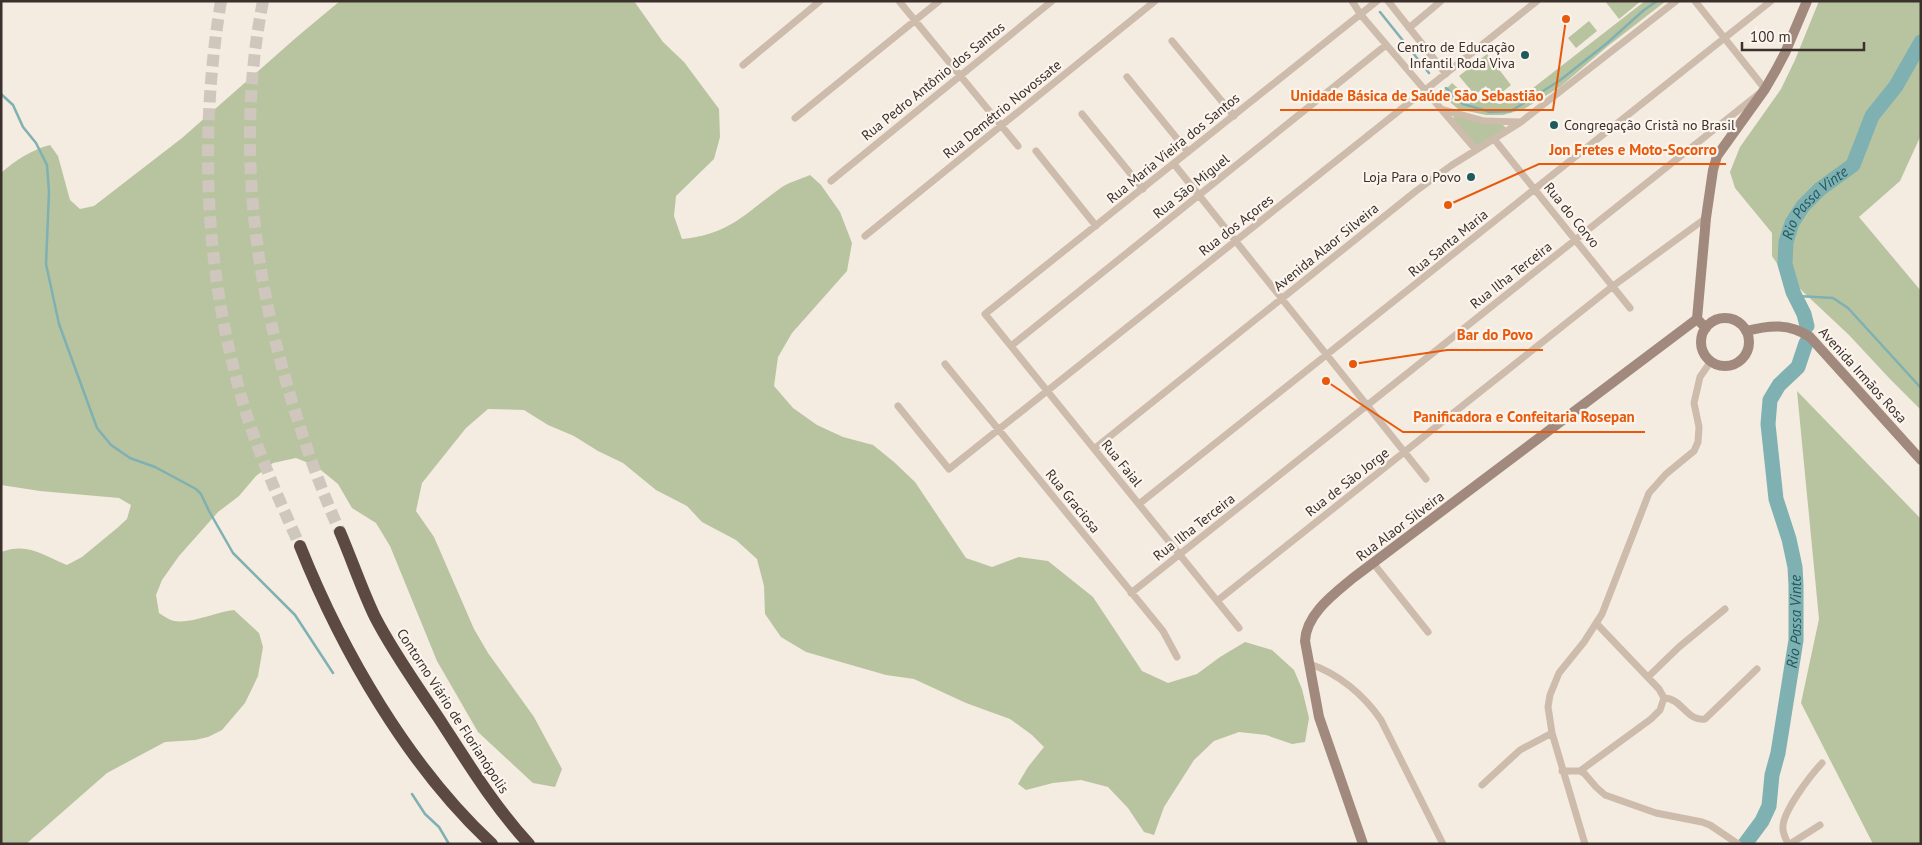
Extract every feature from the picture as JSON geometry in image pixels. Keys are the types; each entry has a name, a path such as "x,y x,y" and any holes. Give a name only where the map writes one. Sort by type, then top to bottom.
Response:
{"highway":[{"name":"Contorno Viário de Florianópolis","path":"340,532 374,616 410,678 436,714 483,787 528,844"},
{"path":"300,546 324,604 378,701 451,802 492,844"}],"street":[{"path":"743,64 820,1"},
{"path":"899,1 1018,146"},
{"path":"795,118 939,1"},
{"name":"Rua Pedro Antônio dos Santos","path":"831,181 1052,1"},
{"name":"Rua Demétrio Novossate","path":"865,236 1154,1"},
{"path":"1352,1 1360,14 1476,150"},
{"name":"Rua Maria Vieira dos Santos","path":"985,314 1377,1"},
{"path":"1388,1 1446,74"},
{"path":"1409,28 1442,1"},
{"name":"Rua dos Açores","path":"898,406 949,468 1537,1"},
{"name":"Avenida Alaor Silveira","path":"1094,449 1416,191 1521,122 1676,1"},
{"path":"1694,1 1765,89"},
{"name":"Rua Santa Maria","path":"1139,504 1771,1"},
{"path":"1706,328 1697,318 1706,218 1717,156 1765,89 1786,52 1807,1"},
{"path":"1172,41 1234,116"},
{"name":"Rua São Miguel","path":"1011,346 1386,45"},
{"path":"1127,77 1188,152"},
{"name":"Rua Ilha Terceira","path":"1131,593 1765,89"},
{"path":"1440,109 1484,121 1521,122"},
{"path":"1082,114 1143,189"},
{"name":"Rua do Corvo","path":"1494,139 1630,308"},
{"path":"1036,151 1096,226"},
{"path":"1174,164 1426,479"},
{"name":"Rua de São Jorge","path":"1217,601 1613,286 1706,218"},
{"name":"Rua Faial","path":"985,314 1239,628"},
{"name":"Rua Alaor Silveira","path":"1363,844 1314,700 1306,633 1313,617 1333,595 1373,563 1697,318"},
{"path":"1727,318 1740,324 1746,331 1748,345 1742,358 1734,364 1724,366 1710,361 1704,354 1701,346 1702,336 1706,328 1713,322 1727,318"},
{"name":"Avenida Irmãos Rosa","path":"1746,331 1768,326 1782,326 1797,329 1810,337 1921,460"},
{"path":"1585,844 1552,733 1548,707 1553,683 1596,623 1610,597 1634,527 1649,493 1661,479 1694,450 1698,442 1699,427 1694,403 1700,377 1710,361"},
{"name":"Rua Graciosa","path":"946,364 1169,640 1177,657"},
{"path":"1373,563 1428,632"},
{"path":"1648,677 1679,647 1726,609"},
{"path":"1596,623 1659,689 1664,698"},
{"path":"1310,664 1344,682 1374,709 1443,844"},
{"path":"1664,698 1670,698 1675,701 1695,718 1705,719 1757,670"},
{"path":"1580,771 1656,714 1664,698"},
{"path":"1482,785 1520,750 1552,733"},
{"path":"1820,825 1789,844 1783,831 1784,818 1804,785 1822,763"},
{"path":"1562,771 1580,771 1584,773 1600,792 1615,799 1667,817 1702,822 1718,830 1738,844"}],"green space":[{"path":"340,1 634,1 663,42 684,62 719,109 720,137 714,159 676,196 674,216 682,239 699,236 725,227 747,214 782,187 810,175 821,185 840,212 852,243 847,271 792,333 778,357 774,386 793,408 817,425 843,437 873,445 894,462 915,482 966,558 992,567 1019,557 1048,561 1093,597 1142,671 1168,683 1197,674 1245,642 1272,650 1294,670 1302,689 1309,718 1305,742 1292,744 1266,735 1239,732 1214,741 1194,760 1164,807 1154,835 1144,832 1128,808 1108,787 1081,780 1053,783 1026,790 1018,784 1028,767 1044,747 1032,735 1010,719 966,703 914,679 886,675 806,652 781,637 765,614 764,586 757,559 736,540 702,522 687,506 656,490 623,463 598,451 574,436 548,425 524,410 488,409 466,428 422,483 416,511 434,537 474,629 488,653 534,717 562,769 555,787 533,783 478,732 437,661 390,546 376,523 352,508 338,484 316,466 296,458 273,463 256,476 239,496 218,512 179,556 162,580 156,595 159,613 166,618 188,621 234,610 259,633 263,647 258,676 245,703 222,730 208,737 195,740 165,742 107,773 26,844 1,844 1,552 19,548 27,549 67,565 82,557 127,519 131,505 119,498 40,491 1,485 1,173 24,156 50,145 58,156 70,200 80,209 94,206 182,138"},
{"path":"1605,1 1641,1 1619,19"},
{"path":"1645,1 1666,1 1608,46 1560,87 1524,109 1503,115 1486,115 1458,109 1441,94 1452,83 1468,97 1500,104 1520,98"},
{"path":"1819,1 1921,1 1921,135 1900,181 1859,217 1921,291 1921,410 1849,335 1784,274 1772,256 1772,233 1735,188 1730,172 1740,147 1781,89"},
{"path":"1589,21 1597,31 1576,48 1568,38"},
{"path":"1487,54 1511,85 1495,98 1486,86 1475,95 1459,76"},
{"path":"1454,115 1487,124 1502,124 1506,128 1477,147 1453,119"},
{"path":"1797,391 1921,519 1921,844 1873,844 1801,703 1819,619"}],"waterway":[{"path":"1446,88 1463,104 1490,112 1511,111 1559,81 1657,1"},
{"path":"1380,12 1429,73"},
{"name":"Rio Passa Vinte","path":"1807,326 1804,314 1793,292 1785,264 1786,242 1792,223 1803,206 1820,189 1853,165 1872,116 1896,86 1921,42"},
{"path":"1,94 13,105 23,127 36,143 47,165 49,192 46,264 59,324 97,428 111,445 130,458 155,467 196,489 201,494 233,553 295,615 333,673"},
{"path":"1793,292 1798,296 1833,298 1848,308 1921,388"},
{"name":"Rio Passa Vinte","path":"1745,844 1762,821 1769,806 1772,775 1778,753 1796,640 1795,567 1789,539 1776,499 1768,424 1770,400 1779,385 1798,367 1806,343"},
{"path":"412,794 425,814 439,827 449,844"}],"tunnel":[{"path":"221,1 209,105 208,157 214,260 232,362 246,413 271,480 300,546"},
{"path":"263,1 255,52 250,155 259,257 268,308 294,408 315,471 340,532"}],"place":[{"name":"Unidade Básica de Saúde São Sebastião","path":"1566,19"},
{"name":"Centro de Educação Infantil Roda Viva","path":"1525,55"},
{"name":"Congregação Cristã no Brasil","path":"1554,125"},
{"name":"Loja Para o Povo","path":"1471,177"},
{"name":"Jon Fretes e Moto-Socorro","path":"1448,205"},
{"name":"Bar do Povo","path":"1353,364"},
{"name":"Panificadora e Confeitaria Rosepan","path":"1326,381"}]}
